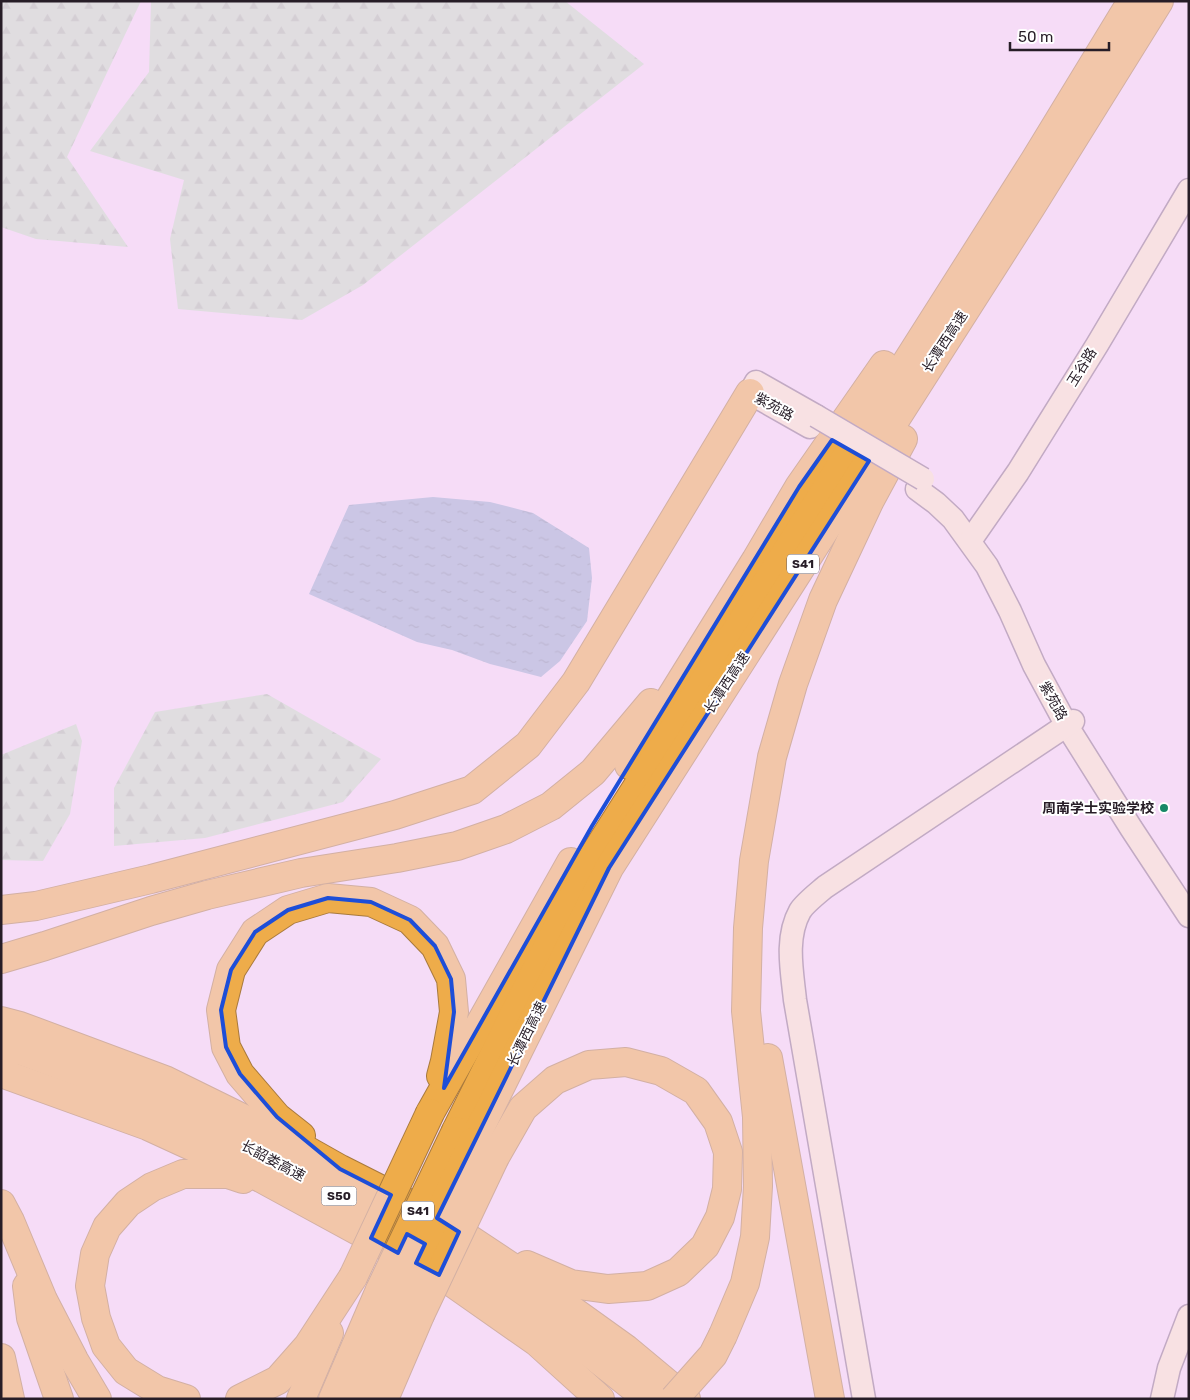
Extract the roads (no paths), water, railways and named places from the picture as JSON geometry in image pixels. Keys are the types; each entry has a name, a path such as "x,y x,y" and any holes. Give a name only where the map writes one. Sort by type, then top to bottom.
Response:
{"highway":[{"name":"长潭西高速","path":"475,1143 592,858 1035,160 1132,1"},
{"name":"长潭西高速","path":"333,1399 475,1143 609,868 1031,207 1159,1"},
{"path":"301,1399 353,1276 430,1113 567,869 799,487 883,366 1035,160"},
{"path":"674,1399 713,1355 723,1335 745,1283 755,1237 758,1186 757,1117 746,1011 748,928 754,861 772,757 792,684 823,600 870,500 1031,207"},
{"path":"1,910 36,906 151,879 395,815 472,790 528,745 576,682 750,393"},
{"path":"1,958 208,895 301,873 397,858 457,846 506,829 551,806 593,772 649,705 756,560"},
{"path":"754,861 761,1005 771,1078 830,1399"},
{"path":"340,1169 277,1117 240,1074 226,1047 221,1010 231,970 255,932 288,910 328,898 371,902 410,920 436,946 450,979 454,1012 445,1061 430,1113"},
{"path":"1,1021 20,1026 165,1080 439,1219 516,1270 626,1349 686,1399"},
{"name":"长韶娄高速","path":"1,1046 25,1052 150,1098 281,1164 495,1283 585,1349 648,1399"},
{"path":"384,1399 420,1315 475,1143 523,1108 555,1080 590,1064 626,1062 662,1071 696,1091 718,1122 728,1152 727,1189 720,1217 705,1246 678,1272 647,1286 608,1289 571,1284 470,1239"},
{"name":"长韶娄高速","path":"1,1074 148,1126 259,1177 450,1281 538,1342 600,1399"},
{"path":"186,1399 157,1390 126,1372 106,1346 96,1318 90,1286 95,1254 107,1227 128,1203 152,1187 184,1174 228,1174 292,1196"},
{"path":"1,1204 43,1300 74,1360 97,1399"},
{"path":"23,1252 31,1318 59,1399"},
{"path":"240,1399 278,1380 308,1346 353,1276"},
{"name":"长潭西高速","path":"357,1399 389,1296"},
{"path":"1,1358 10,1399"}],"street":[{"name":"玉谷路","path":"975,540 1096,345 1189,190"},
{"name":"玉谷路","path":"975,540 1029,468 1189,203"},
{"name":"紫苑路","path":"750,393 756,382 813,422 920,484 956,508 975,540 996,566 1073,727 1131,828 1189,916"},
{"name":"紫苑路","path":"1073,727 1189,900"},
{"path":"864,1399 795,1000 790,959 792,934 800,911 825,887 1073,727"},
{"path":"874,1399 804,1002 800,962 803,933 812,912 834,893 1073,727"},
{"path":"1162,1399 1169,1368 1189,1316"},
{"path":"1171,1399 1189,1341"}],"water":[{"path":"433,497 490,502 533,513 589,548 592,578 587,621 560,661 541,677 490,664 452,650 417,642 309,594 349,505"}],"place":[{"name":"周南学士实验学校","path":"1164,808"}]}
